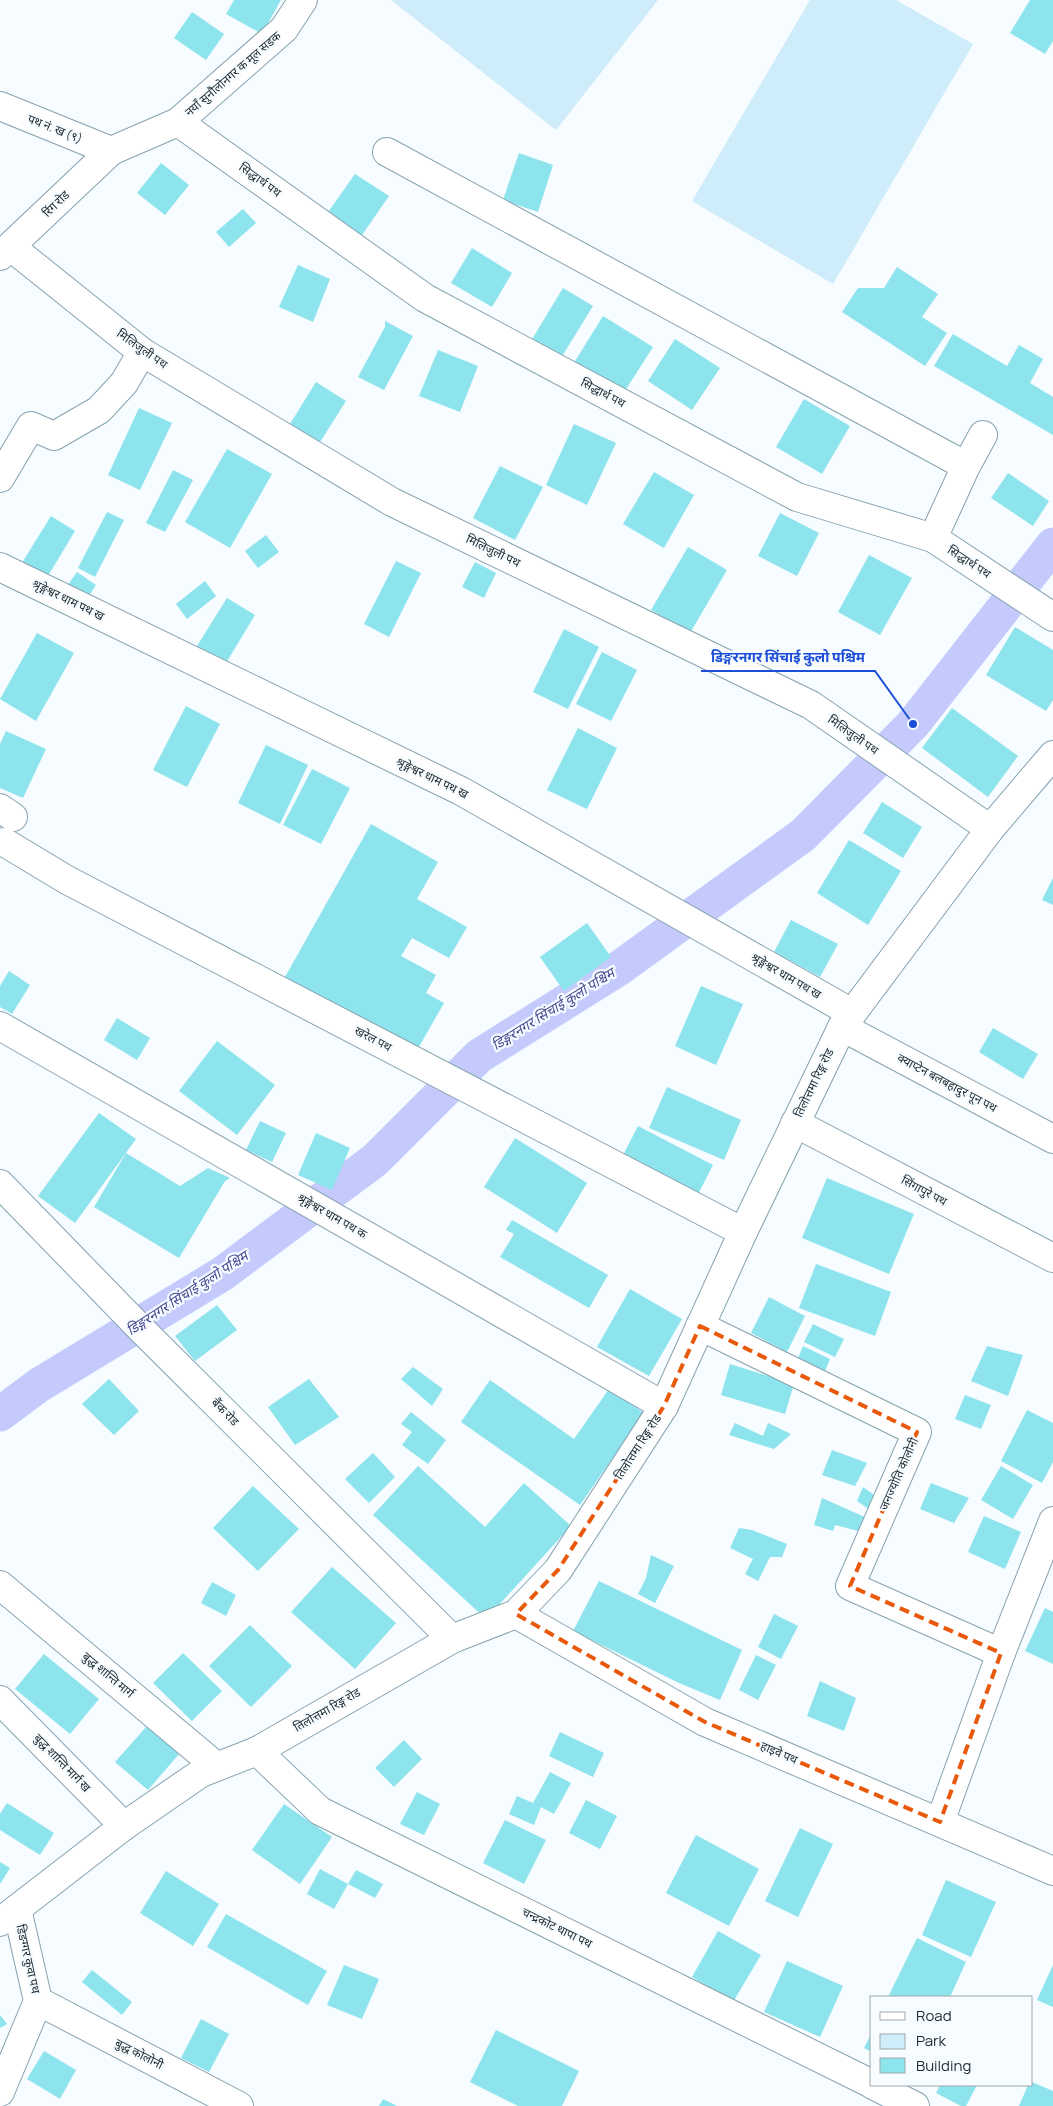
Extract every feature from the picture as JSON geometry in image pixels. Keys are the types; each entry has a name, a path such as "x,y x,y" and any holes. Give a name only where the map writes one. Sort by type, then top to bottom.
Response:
{"street":[{"name":"नयाँ सुनौलोनगर क मूल सडक","path":"111,151 178,122 284,29 303,0"},
{"name":"पथ नं. ख (९)","path":"0,106 111,151"},
{"name":"सिद्धार्थ पथ","path":"178,122 425,298 797,497 944,545 1053,617"},
{"name":"रिंग रोड","path":"5,252 111,151"},
{"path":"388,152 966,466"},
{"name":"मिलिजुली पथ","path":"5,252 142,352 392,502 811,705 990,829"},
{"path":"0,478 31,426 54,436 99,410 124,383 142,352"},
{"path":"944,545 966,466 982,435"},
{"name":"श्रृङ्गेश्वर धाम पथ ख","path":"0,567 462,791 686,919 847,1020"},
{"name":"तिलोत्तमा रिङ्ग रोड","path":"8,1915 124,1826 201,1773 257,1751 452,1638 516,1614 558,1570 664,1406 794,1123 847,1020 990,829 1053,755"},
{"name":"खरेल पथ","path":"4,842 67,880 743,1232"},
{"name":"क्याप्टेन बलबहादुर पून पथ","path":"847,1020 1053,1139"},
{"name":"श्रृङ्गेश्वर धाम पथ क","path":"0,1026 664,1406"},
{"name":"सिंगापुरे पथ","path":"794,1123 1053,1258"},
{"name":"बैंक रोड","path":"0,1184 134,1322 452,1638"},
{"name":"जनज्योति कोलोनी","path":"700,1326 918,1432 850,1586 1001,1653"},
{"path":"940,1822 1001,1653 1053,1521"},
{"name":"बुद्ध शान्ति मार्ग","path":"0,1585 216,1766"},
{"name":"हाइवे पथ","path":"516,1614 705,1722 1053,1872"},
{"name":"बुद्ध शान्ति मार्ग ख","path":"0,1700 124,1826"},
{"name":"चन्द्रकोट थापा पथ","path":"257,1751 320,1811 870,2084"},
{"name":"डिङग्गर कुवा पथ","path":"0,2092 38,2002 8,1915"},
{"name":"बुद्ध कोलोनी","path":"38,2002 239,2106"},
{"name":"चन्द्रकोट थापा पथ","path":"874,2086 915,2106"}],"highlighted area":[{"path":"700,1326 917,1432 850,1586 1001,1653 940,1822 705,1722 516,1614 558,1570 664,1406"}],"green space":[{"path":"391,0 658,0 556,130"},
{"path":"810,0 896,0 973,44 833,284 692,201"}],"building":[{"path":"234,0 281,0 262,34 226,14"},
{"path":"1030,0 1053,0 1053,41 1045,54 1010,33"},
{"path":"192,12 224,34 206,60 174,38"},
{"path":"519,153 553,165 538,212 503,200"},
{"path":"161,163 189,185 165,215 137,193"},
{"path":"355,174 389,196 360,238 326,215"},
{"path":"243,209 256,223 229,247 216,232"},
{"path":"472,248 512,273 492,307 451,283"},
{"path":"298,265 330,279 313,322 279,307"},
{"path":"897,267 938,294 922,317 947,333 925,366 842,312 858,288 884,288"},
{"path":"563,288 593,306 561,358 531,341"},
{"path":"603,316 653,347 621,397 572,366"},
{"path":"385,321 413,336 384,390 358,377 385,327"},
{"path":"953,334 1007,366 1019,345 1043,359 1030,383 1053,397 1053,435 934,366"},
{"path":"675,339 720,368 692,410 648,381"},
{"path":"438,350 478,366 460,412 419,396"},
{"path":"316,382 346,401 315,450 285,432"},
{"path":"804,399 850,426 822,474 776,447"},
{"path":"139,408 172,423 140,490 108,475"},
{"path":"574,424 616,443 587,505 546,485"},
{"path":"227,449 272,474 230,548 185,522"},
{"path":"500,466 543,487 515,540 473,518"},
{"path":"173,470 193,480 165,532 146,523"},
{"path":"654,472 694,495 664,548 623,524"},
{"path":"1008,473 1049,501 1033,526 991,498"},
{"path":"107,512 124,520 95,577 78,568"},
{"path":"780,513 819,533 797,576 758,556"},
{"path":"51,516 75,531 45,581 20,566"},
{"path":"266,535 279,552 258,568 245,551"},
{"path":"688,547 727,570 690,633 651,610"},
{"path":"869,555 912,578 880,635 838,612"},
{"path":"396,561 421,573 389,637 364,624"},
{"path":"475,562 496,573 484,598 462,587"},
{"path":"77,572 96,585 82,606 62,593"},
{"path":"205,581 216,596 187,619 176,604"},
{"path":"227,598 255,615 226,663 197,646"},
{"path":"1015,627 1053,650 1053,700 1046,711 986,675"},
{"path":"564,629 599,647 568,709 533,692"},
{"path":"37,633 74,653 36,721 0,699"},
{"path":"602,652 637,670 611,721 576,704"},
{"path":"186,706 220,724 187,787 153,770"},
{"path":"952,708 1018,756 988,797 922,748"},
{"path":"578,728 617,748 587,809 547,790"},
{"path":"6,731 46,749 23,798 0,788 0,744"},
{"path":"266,745 308,765 280,824 238,803"},
{"path":"312,769 350,788 321,844 283,825"},
{"path":"882,802 922,827 903,858 863,833"},
{"path":"371,824 438,862 417,899 467,927 449,958 412,938 401,956 436,975 426,993 444,1003 416,1052 285,977"},
{"path":"849,840 901,871 868,925 817,893"},
{"path":"1053,878 1053,905 1042,900"},
{"path":"791,920 838,944 820,977 774,952"},
{"path":"587,923 611,957 564,991 540,957"},
{"path":"9,971 30,985 12,1014 0,1007 0,986"},
{"path":"701,986 743,1004 716,1065 675,1046"},
{"path":"117,1018 150,1038 137,1060 104,1040"},
{"path":"993,1028 1038,1054 1023,1079 979,1052"},
{"path":"217,1041 275,1085 237,1135 179,1091"},
{"path":"667,1087 741,1120 724,1160 649,1128"},
{"path":"99,1113 136,1139 75,1223 38,1196"},
{"path":"260,1121 286,1133 272,1162 246,1150"},
{"path":"638,1126 713,1165 696,1198 621,1159"},
{"path":"316,1133 350,1148 332,1190 298,1175"},
{"path":"515,1138 587,1183 557,1233 484,1187"},
{"path":"126,1153 180,1186 208,1168 230,1178 225,1181 179,1258 94,1207"},
{"path":"827,1178 914,1214 889,1274 802,1238"},
{"path":"512,1220 608,1275 589,1308 500,1257 514,1234 506,1230"},
{"path":"816,1264 891,1292 875,1336 799,1308"},
{"path":"630,1289 682,1319 649,1376 597,1347"},
{"path":"769,1297 805,1316 787,1352 751,1333"},
{"path":"217,1305 237,1330 195,1361 175,1336"},
{"path":"813,1324 844,1339 835,1357 804,1342"},
{"path":"803,1346 830,1359 825,1371 798,1358"},
{"path":"987,1346 1023,1355 1008,1396 971,1381"},
{"path":"730,1364 794,1384 785,1414 721,1395"},
{"path":"413,1367 443,1389 432,1406 401,1379"},
{"path":"109,1379 139,1411 114,1435 82,1404"},
{"path":"309,1379 339,1417 295,1445 268,1407"},
{"path":"490,1380 574,1439 609,1389 644,1413 580,1505 461,1422"},
{"path":"965,1395 991,1405 981,1429 955,1419"},
{"path":"1027,1410 1053,1423 1053,1462 1042,1483 1001,1461"},
{"path":"411,1412 446,1440 428,1464 402,1445 412,1432 401,1424"},
{"path":"735,1423 763,1436 768,1423 791,1434 774,1449 729,1435"},
{"path":"832,1450 867,1463 855,1486 822,1475"},
{"path":"373,1453 395,1477 369,1503 345,1479"},
{"path":"418,1466 485,1527 524,1483 571,1526 486,1619 373,1515"},
{"path":"1001,1466 1033,1485 1013,1519 981,1500"},
{"path":"931,1483 969,1498 954,1523 920,1509"},
{"path":"253,1486 299,1529 258,1571 213,1528"},
{"path":"863,1487 877,1497 870,1510 857,1501"},
{"path":"822,1498 867,1518 862,1532 835,1525 833,1531 814,1525"},
{"path":"984,1516 1021,1532 1005,1569 968,1552"},
{"path":"739,1528 752,1530 787,1544 782,1557 770,1557 758,1581 745,1574 753,1559 730,1548"},
{"path":"651,1555 674,1566 655,1603 638,1594 646,1578"},
{"path":"332,1567 396,1623 355,1669 291,1612"},
{"path":"599,1581 742,1650 720,1700 679,1683 573,1631"},
{"path":"212,1582 236,1595 226,1616 201,1603"},
{"path":"1045,1608 1053,1612 1053,1664 1025,1651"},
{"path":"774,1614 798,1626 781,1659 758,1647"},
{"path":"250,1625 292,1666 251,1707 209,1666"},
{"path":"183,1653 222,1691 192,1721 153,1683"},
{"path":"44,1654 99,1699 70,1734 15,1689"},
{"path":"756,1655 776,1665 758,1700 739,1690"},
{"path":"820,1681 856,1698 844,1731 807,1716"},
{"path":"148,1725 180,1753 148,1790 115,1762"},
{"path":"560,1732 604,1753 593,1777 549,1756"},
{"path":"404,1740 422,1759 394,1787 375,1768"},
{"path":"550,1772 571,1783 554,1814 541,1807 534,1825 509,1814 517,1796 533,1803"},
{"path":"417,1792 440,1804 424,1835 400,1824"},
{"path":"586,1800 617,1816 600,1849 569,1833"},
{"path":"7,1803 54,1833 40,1855 0,1830 0,1814"},
{"path":"284,1804 332,1837 300,1884 252,1850"},
{"path":"505,1820 546,1840 524,1884 483,1863"},
{"path":"800,1828 833,1844 798,1917 765,1901"},
{"path":"696,1835 759,1869 729,1926 666,1893"},
{"path":"0,1862 10,1868 0,1884"},
{"path":"320,1869 348,1884 334,1909 307,1894"},
{"path":"356,1870 383,1884 375,1898 348,1884"},
{"path":"166,1871 219,1904 193,1946 140,1913"},
{"path":"946,1880 996,1902 971,1957 922,1935"},
{"path":"226,1914 327,1971 308,2005 207,1947"},
{"path":"718,1931 761,1955 733,2002 692,1977"},
{"path":"917,1938 966,1962 950,1996 888,1996"},
{"path":"787,1961 843,1986 820,2037 764,2012"},
{"path":"344,1965 379,1979 362,2019 327,2005"},
{"path":"1053,1965 1053,2007 1037,2000"},
{"path":"92,1970 132,2002 122,2015 82,1982"},
{"path":"0,2015 7,2024 0,2028"},
{"path":"201,2019 229,2034 209,2072 181,2058"},
{"path":"496,2030 579,2071 562,2106 518,2106 470,2082"},
{"path":"870,2036 870,2051 864,2048"},
{"path":"44,2051 76,2070 60,2099 27,2079"},
{"path":"1033,2082 1053,2091 1053,2106 1019,2106 1028,2086 1033,2086"},
{"path":"940,2086 976,2086 966,2106 961,2106 936,2093"},
{"path":"383,2099 397,2106 379,2106"}],"waterway":[{"name":"डिङ्गरनगर सिंचाई कुलो पश्चिम","path":"0,1414 39,1385 222,1274 375,1160 479,1056 618,969 803,835 913,724 1053,545"}],"place":[{"name":"डिङ्गरनगर सिंचाई कुलो पश्चिम","path":"913,724"}]}
